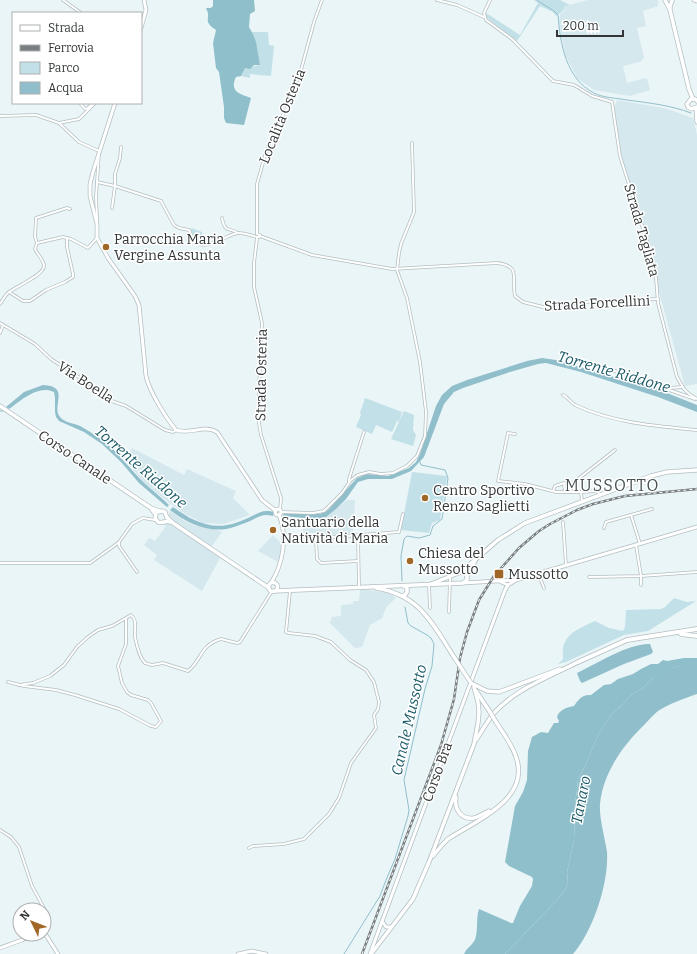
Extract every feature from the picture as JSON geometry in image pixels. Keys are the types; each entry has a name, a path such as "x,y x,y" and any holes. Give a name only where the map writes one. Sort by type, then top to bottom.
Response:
{"highway":[{"path":"578,662 627,640 697,630"},
{"path":"675,633 697,636"}],"main road":[{"path":"665,0 669,2 673,0"},
{"path":"665,0 670,10 689,90 695,100 688,101"},
{"path":"670,10 673,0"},
{"path":"689,90 688,106 692,109 696,120"},
{"path":"692,109 697,107 696,120"},
{"name":"Corso Canale","path":"0,406 151,508 165,512 167,517 173,523 272,590"},
{"path":"430,584 450,577 471,565 478,557 513,529 538,517 651,476 667,472 697,470"},
{"name":"Corso Canale","path":"151,508 156,515 157,521 161,523 165,521 173,523"},
{"path":"156,515 159,511"},
{"path":"165,521 167,517"},
{"path":"272,590 290,591 461,582 467,577 471,565"},
{"path":"459,572 465,573 467,577"},
{"path":"459,572 456,578 461,582"},
{"name":"Corso Canale","path":"260,582 277,585"},
{"path":"271,583 272,590"},
{"path":"272,590 276,590 277,585 282,589 290,591"},
{"path":"402,596 414,585"},
{"path":"402,586 412,601 430,620 473,685 513,750 518,764 517,782 509,797 500,805 448,839 437,850 429,862"},
{"path":"398,594 397,589 402,586"},
{"path":"369,587 388,590 412,601"},
{"path":"473,685 487,691 499,692 578,662"},
{"path":"370,954 394,927 414,899 474,744 485,724 503,704 518,693 578,662"},
{"path":"473,685 478,702 478,723 474,744"},
{"path":"465,769 455,801 456,809 468,818 474,818 500,805"},
{"path":"374,954 387,935"}],"street":[{"path":"63,0 80,12"},
{"path":"142,24 146,10 144,0"},
{"name":"Località Osteria","path":"258,236 257,184 266,152 276,128 288,106 291,94 301,70 314,22 322,0"},
{"path":"437,0 457,5 484,17 484,13 490,0"},
{"name":"Strada Tagliata","path":"484,17 512,39 553,80 574,85 592,96 612,102 620,156 649,248 656,278 658,299 669,346 679,380 683,388 697,399"},
{"path":"81,104 85,109 93,104"},
{"path":"59,123 79,119 93,104"},
{"path":"115,104 91,179 91,202 96,221 97,238 104,251 137,299 147,381 167,418 176,430 185,432 209,429 217,432 262,500 279,512 322,512 327,509 342,493 349,482 356,476 369,472 382,474 393,473 407,466 417,456 425,436 426,412 420,362 407,298 397,270 401,244 414,212 412,143"},
{"path":"0,116 36,115 59,123 79,142 99,152"},
{"path":"112,208 115,174 120,158 121,147"},
{"path":"96,221 98,218 96,204 99,152"},
{"path":"97,182 115,186 161,201 174,226 189,230 193,240 197,244 216,242 238,233"},
{"path":"0,304 8,292 35,276 44,266 35,249 37,243 35,237 36,218 66,208 70,209"},
{"path":"222,218 227,230 258,236 312,255 397,270"},
{"name":"Strada Osteria","path":"258,236 255,256 254,287 262,323 259,423 261,435 281,498 279,512"},
{"path":"37,243 57,238 67,238 88,248 97,238"},
{"path":"8,292 24,301 30,301 34,300 46,290 73,277 67,246 67,238"},
{"name":"Strada Forcellini","path":"397,270 497,263 508,265 513,270 515,296 523,302 547,308 585,302 658,299"},
{"path":"0,333 1,324"},
{"name":"Via Boella","path":"1,324 35,344 51,359 97,389 109,400 126,406 165,430 173,432 176,430"},
{"name":"Strada Tagliata","path":"610,369 697,399"},
{"path":"673,388 678,384 679,380"},
{"name":"Strada Tagliata","path":"668,388 683,388"},
{"path":"679,393 683,388"},
{"path":"563,395 576,405 609,418 657,426 697,430"},
{"path":"349,482 364,432"},
{"path":"515,434 508,433 498,481 525,484 553,491 596,491 600,494"},
{"path":"570,492 573,483 615,450"},
{"path":"553,491 555,486 564,483 565,492"},
{"path":"581,492 582,501"},
{"path":"604,528 606,522 652,509"},
{"path":"271,583 275,576 284,541 282,522 279,512"},
{"path":"284,541 399,532 403,514"},
{"path":"150,520 156,515"},
{"path":"631,515 638,544 641,586"},
{"path":"0,563 90,563 118,543 132,524 142,518 157,521"},
{"path":"562,522 566,550 566,565"},
{"path":"461,582 499,581 507,583 697,527"},
{"path":"358,536 359,588"},
{"path":"316,539 318,559 320,563 358,561"},
{"path":"118,543 137,572"},
{"path":"589,577 641,576 697,572"},
{"path":"538,573 544,588"},
{"path":"275,576 277,585"},
{"path":"449,612 450,577"},
{"path":"467,577 471,582"},
{"name":"Corso Bra","path":"370,954 507,583"},
{"path":"430,584 430,608"},
{"path":"19,685 33,683 59,670 82,642 98,630 112,626 131,615 135,620 135,635 140,656 145,664 163,663 188,671 192,668 202,652 211,643 221,639 237,643 240,642 272,590"},
{"path":"249,848 253,846 284,844 304,838 334,808 343,788 351,763 377,726 374,715 378,709 379,702 374,682 366,670 350,660 331,642 315,636 286,632 290,591"},
{"path":"8,682 56,690 75,695 119,710 156,727 161,721 151,703 148,700 131,695 127,692 119,674 119,662 126,644 126,618"},
{"path":"0,830 11,837 19,847 32,886 41,902"},
{"path":"382,920 386,926 394,927"},
{"path":"0,948 16,942"},
{"path":"50,942 58,954"},
{"path":"238,954 252,951 266,954"}],"shaded area":[{"path":"213,0 254,0 255,11 250,14 249,27 256,42 260,65 254,65 250,69 245,68 241,76 236,77 234,82 237,92 251,98 244,125 226,123 224,118 219,72 216,68 213,43 216,30 209,23 206,8 211,8 213,6"},
{"path":"588,0 658,0 658,6 643,11 646,26 637,28 644,58 640,62 623,66 627,83 645,78 647,79 650,90 630,96 594,90 577,78 565,54 559,22 560,14 563,12 565,6"},
{"path":"617,100 664,108 693,118 697,135 697,384 685,386 621,154 614,108"},
{"path":"132,448 184,475 187,469 236,491 233,498 250,515 223,524 203,523 185,514 144,483 128,463"},
{"path":"347,500 355,500 353,534 303,538 302,519 325,518"},
{"path":"170,511 183,520 196,526 222,532 209,550 220,558 202,591 154,560 157,555 144,545 150,538 155,541 170,518"},
{"path":"273,535 283,545 278,562 258,551"},
{"path":"360,590 392,594 396,598 387,606 382,618 370,625 362,647 355,648 330,623 332,617 341,616 341,605 353,604 353,601 359,601"},
{"path":"684,658 697,658 697,665 674,667 651,680 642,689 631,695 611,715 598,735 578,779 575,803 574,840 567,872 568,882 565,890 505,954 464,954 473,943 477,933 479,909 513,923 520,906 532,886 532,877 509,866 505,862 515,806 523,792 527,780 528,751 532,737 541,732 548,733 554,723 558,723 559,721 557,717 561,711 574,706 585,695 591,695 604,685 611,684 618,679 633,674 651,664 658,664 663,660 667,661"}],"green space":[{"path":"534,0 560,0 570,5 565,6 562,12 556,16 553,12 540,6 517,41 486,17 486,13 520,35 538,3"},
{"path":"252,32 268,32 269,45 274,46 271,76 250,74 250,78 241,76 245,68 260,65"},
{"path":"191,228 202,232 202,243 196,241"},
{"path":"365,398 402,412 399,422 397,421 392,432 376,425 372,434 356,427 361,415 360,413"},
{"path":"404,411 414,415 413,430 416,435 413,446 391,439"},
{"name":"Centro Sportivo Renzo Saglietti","path":"412,472 447,476 440,520 432,523 429,533 401,530"},
{"path":"674,598 687,602 696,601 648,631 624,635 566,662 558,664 563,659 563,647 566,640 571,634 579,629 595,621 609,628 623,631 625,627 626,610 661,609"}],"water":[{"path":"542,358 556,360 662,391 697,405 697,412 658,397 581,372 546,363 538,364 510,372 454,392 444,404 424,457 411,471 392,479 368,479 358,482 346,499 326,517 315,519 283,516 284,513 320,514 328,510 357,478 367,474 388,476 409,468 416,462 420,454 436,406 442,395 452,386 527,361"},
{"path":"43,385 51,386 56,389 59,397 57,408 58,413 62,419 78,425 101,439 144,483 169,505 167,507 139,483 121,462 102,444 84,432 59,421 55,412 54,392 42,390 30,394 9,409 6,407 24,392"},
{"path":"173,507 198,522 220,526 235,523 263,511 274,512 273,516 261,516 235,527 218,530 189,522 170,510"},
{"path":"650,644 653,652 651,654 624,664 582,683 580,681 577,673 623,650"},
{"name":"Tanaro","path":"697,665 697,694 672,703 654,714 622,750 615,760 605,781 600,810 607,852 605,878 593,920 580,944 573,954 505,954 565,890 568,882 567,872 574,840 575,803 578,779 598,735 611,715 631,695 642,689 651,680 665,671 674,667"}],"waterway":[{"path":"537,0 558,15 566,59 571,70 584,87 594,93 610,98 659,105 691,113"},
{"name":"Canale Mussotto","path":"402,581 401,556 404,539 407,536 419,538 430,535 433,526 442,519 448,478 445,470 421,465 420,462"},
{"name":"Canale Mussotto","path":"344,954 380,896 395,859 408,816 409,810 404,780 425,689 432,666 434,644 431,638 408,623 405,607"}],"railway":[{"path":"362,954 441,745 454,699 460,658 467,632 479,600 494,576 519,548 539,531 577,510 593,504 625,496 697,489"}],"place":[{"name":"Parrocchia Maria Vergine Assunta","path":"106,247"},
{"name":"Centro Sportivo Renzo Saglietti","path":"425,498"},
{"name":"Santuario della Natività di Maria","path":"273,530"},
{"name":"Chiesa del Mussotto","path":"410,561"},
{"name":"Mussotto","path":"499,574"}],"district":[{"name":"MUSSOTTO","path":"612,485"}],"water label":[{"name":"Torrente Riddone","path":"614,372"},
{"name":"Torrente Riddone","path":"141,467"}]}
